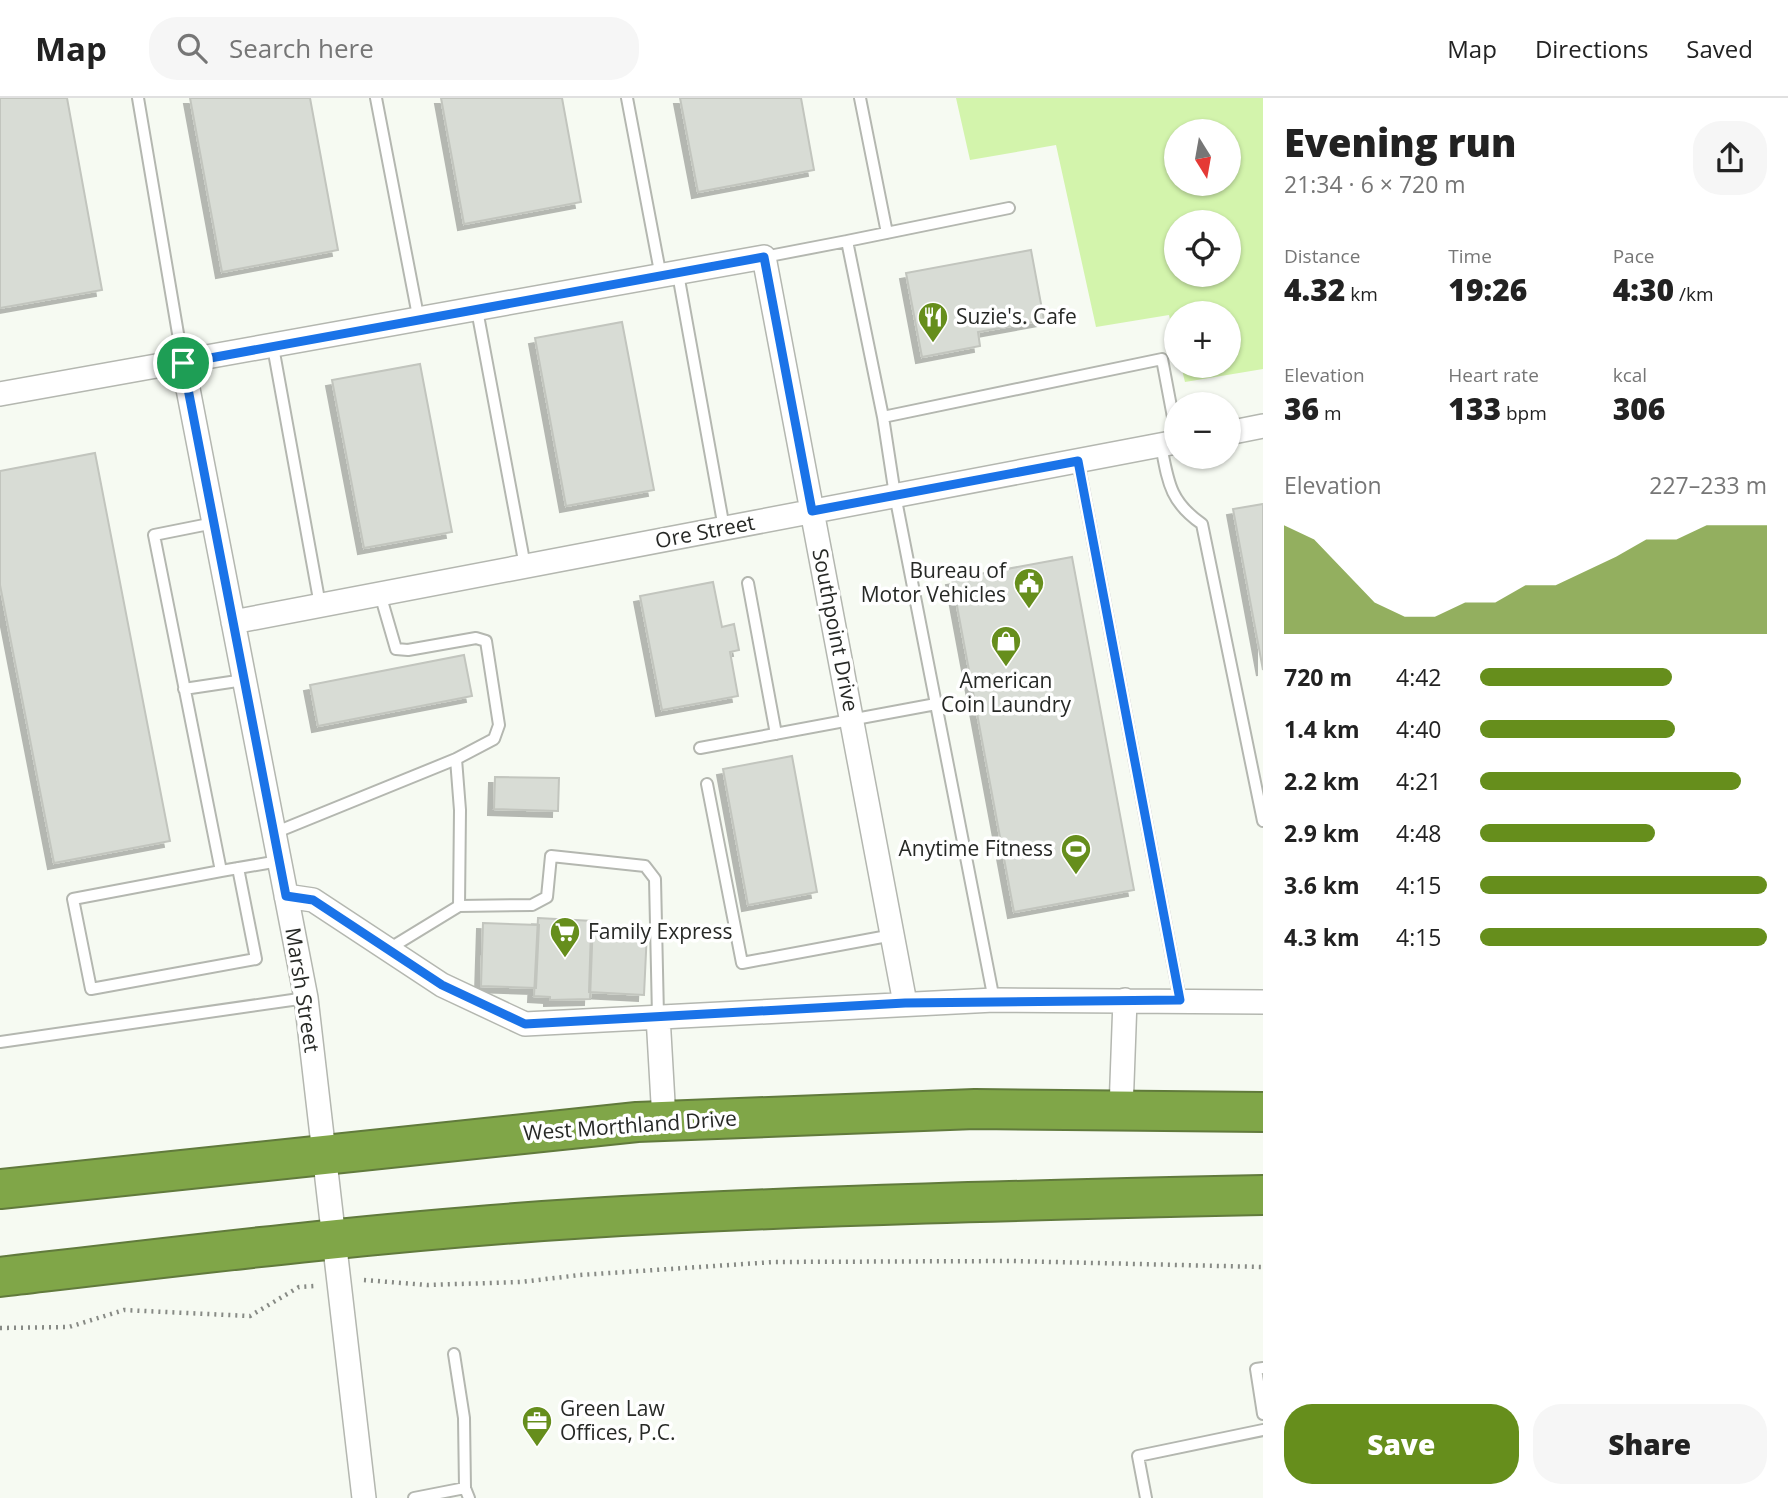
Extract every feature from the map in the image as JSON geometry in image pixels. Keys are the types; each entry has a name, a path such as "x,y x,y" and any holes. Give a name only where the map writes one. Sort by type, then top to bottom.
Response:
{"highway":[{"name":"West Morthland Drive","path":"0,1189 664,1120 975,1109 1263,1112"},
{"path":"0,1277 333,1238 602,1218 964,1201 1263,1195"}],"street":[{"path":"0,394 419,321 764,257"},
{"name":"Southpoint Drive","path":"764,257 905,1003"},
{"name":"Marsh Street","path":"183,363 306,998 364,1498"},
{"path":"1241,430 1263,426"},
{"name":"Ore Street","path":"233,622 1078,461 1164,442"},
{"path":"286,896 313,900 442,985 525,1024 994,1000 1263,1002"},
{"path":"1121,1110 1125,1000"},
{"path":"658,1016 664,1120"}],"lane":[{"path":"138,98 183,363"},
{"path":"376,98 419,321"},
{"path":"627,98 724,528"},
{"path":"860,98 887,233"},
{"path":"764,257 1009,208"},
{"path":"847,241 994,1000"},
{"path":"477,310 525,566"},
{"path":"274,347 320,605"},
{"path":"883,416 1162,359 1166,392"},
{"path":"1078,461 1180,1000"},
{"path":"1173,469 1175,497 1181,509 1202,524 1263,821"},
{"path":"214,523 154,535 221,871"},
{"path":"748,583 776,734"},
{"path":"274,833 456,759 494,739 499,725 486,641 476,638 408,650 396,649 380,594"},
{"path":"184,689 244,680"},
{"path":"700,748 936,704"},
{"path":"456,759 460,810 459,906"},
{"path":"707,784 741,963 893,935"},
{"path":"387,950 459,906 533,905 547,897 551,856 645,866 656,878 658,1016"},
{"path":"238,868 256,959 91,989 73,899 221,871 238,868 279,861"},
{"path":"0,1042 306,998"},
{"path":"414,1498 467,1493 464,1418 454,1354"},
{"path":"1263,1368 1256,1369 1263,1414"},
{"path":"1146,1498 1138,1456 1263,1430"}],"path":[{"path":"0,1328 69,1328 124,1310 250,1316 299,1287 373,1279 427,1286 521,1282 580,1275 775,1262 1012,1261 1263,1268"}],"green space":[{"path":"956,98 1263,98 1263,369 1241,373 1241,301 1164,301 1164,316 1096,327 1056,145 970,160"},
{"path":"1184,378 1209,378 1185,382"}],"building":[{"path":"0,98 67,98 102,290 0,308"},
{"path":"190,98 310,98 338,250 222,272"},
{"path":"441,98 562,98 581,202 464,224"},
{"path":"680,98 801,98 814,170 698,192"},
{"path":"1031,250 1044,320 978,332 980,346 922,357 906,273"},
{"path":"622,322 654,490 566,506 535,338"},
{"path":"420,364 452,532 364,548 332,380"},
{"path":"95,453 170,841 54,863 0,585 0,471"},
{"path":"1263,504 1263,670 1233,509"},
{"path":"1072,557 1134,890 1014,912 952,579"},
{"path":"713,582 722,627 734,624 739,650 730,652 738,696 662,710 640,596"},
{"path":"464,655 472,696 318,726 310,685"},
{"path":"792,756 817,892 748,905 723,769"},
{"path":"495,777 559,778 558,811 494,809"},
{"path":"538,918 593,921 590,999 550,1000 550,997 534,996"},
{"path":"483,923 539,925 536,988 481,986"},
{"path":"591,929 647,931 644,995 589,992"}],"place":[{"name":"Suzie's. Cafe","path":"933,344"},
{"name":"Bureau of Motor Vehicles","path":"1029,610"},
{"name":"American Coin Laundry","path":"1006,668"},
{"name":"Anytime Fitness","path":"1076,876"},
{"name":"Family Express","path":"565,959"},
{"name":"Green Law Offices, P.C.","path":"537,1448"}],"route":[{"path":"764,257 812,511 1078,461 1180,1000 905,1003 525,1024 442,985 313,900 286,896 183,363 764,257"}]}
